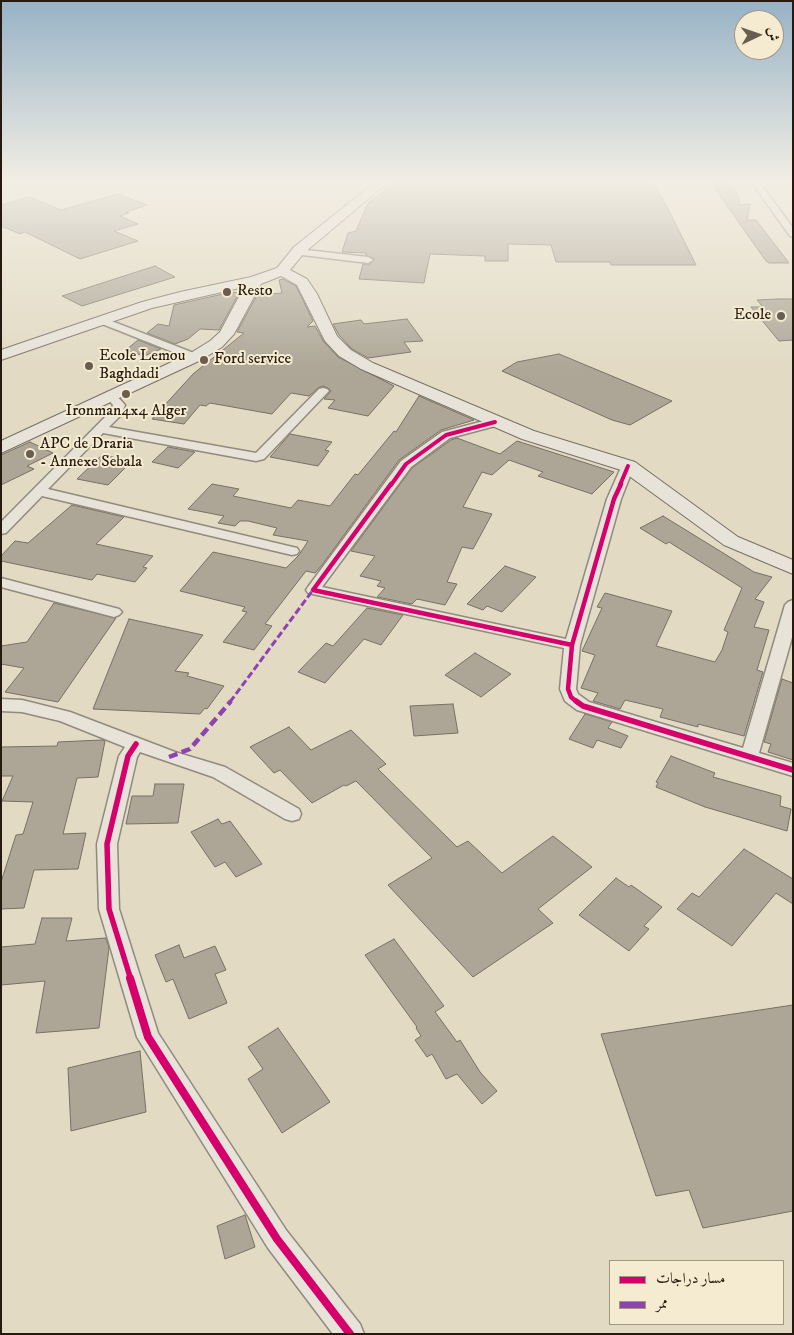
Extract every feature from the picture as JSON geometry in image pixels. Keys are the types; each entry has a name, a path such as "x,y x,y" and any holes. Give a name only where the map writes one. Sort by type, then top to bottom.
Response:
{"main road":[{"path":"1,355 101,320 180,296 255,280 282,271 297,252 305,245"},
{"path":"282,271 302,282 310,294 330,338 345,353 367,366 528,435 628,466 732,541 793,568"},
{"path":"1,448 195,357 216,344 226,334 255,280"}],"street":[{"path":"297,252 368,260"},
{"path":"101,320 195,357"},
{"path":"100,428 260,456 324,391"},
{"path":"1,530 117,412 119,405 112,397"},
{"path":"495,422 446,435 406,464 313,590 572,645"},
{"path":"628,466 614,499 572,645 568,689 571,697 582,706 793,770"},
{"path":"38,491 292,551"},
{"path":"1,582 114,612"},
{"path":"749,757 757,735 793,605"},
{"path":"1,705 22,706 64,716 136,744 219,772 292,814"},
{"path":"136,744 128,756 107,844 109,909 148,1038 277,1239 350,1334"}],"building":[{"path":"52,245 124,245 80,259"},
{"path":"344,245 508,245 508,261 485,261 485,256 430,254 424,283 359,279 363,264 369,265 375,259 366,255 366,253 342,252"},
{"path":"551,245 686,245 696,265 611,265 610,262 556,262"},
{"path":"755,245 775,245 789,263 769,263"},
{"path":"155,266 175,277 82,306 62,296"},
{"path":"283,279 296,286 313,321 307,327 315,326 324,342 338,357 394,386 368,416 328,408 335,400 324,399 331,391 323,386 309,396 291,393 272,414 210,403 206,406 200,405 184,424 152,419 193,374 244,333 237,332 257,295 282,293 279,280"},
{"path":"232,292 239,293 219,330 200,329 188,339 175,344 147,333 158,324 169,326 174,305"},
{"name":"Ecole","path":"793,299 793,340 779,341 751,307 763,307 757,300"},
{"path":"407,319 423,341 404,342 411,352 368,358 352,349 339,335 333,324 361,320 364,324"},
{"path":"138,340 161,349 144,356 126,350"},
{"path":"559,354 672,401 630,425 612,420 502,371 517,362"},
{"path":"419,396 474,420 441,430 399,460 322,565 315,573 306,571 265,624 272,626 254,650 223,642 247,612 242,611 245,607 180,591 213,552 286,568 299,555 308,541 273,535 277,528 248,521 240,521 235,526 218,523 224,516 188,509 212,484 239,489 233,496 291,508 298,500 330,506 355,474 358,475 394,431 396,432"},
{"path":"290,434 332,442 325,450 329,451 318,466 270,457"},
{"path":"457,438 500,454 517,441 614,472 592,494 538,476 543,472 509,460 492,475 482,472 463,507 492,514 473,549 462,547 447,582 457,584 445,605 417,599 412,604 377,597 385,588 377,586 381,581 360,576 375,556 351,551 412,468 451,440"},
{"path":"30,442 53,453 27,466 34,469 1,485 1,455"},
{"path":"168,447 195,452 178,468 152,462"},
{"path":"102,455 132,461 108,485 77,479"},
{"path":"72,505 124,517 96,544 153,556 143,567 147,568 135,582 97,574 92,580 1,561 1,556 15,541 28,543"},
{"path":"663,516 754,572 772,577 755,599 764,602 754,627 769,630 757,670 763,672 744,736 698,724 698,727 660,717 663,709 625,700 620,709 593,701 598,693 581,688 595,655 582,651 602,608 597,607 605,593 672,611 656,646 715,662 722,650 728,632 724,630 742,588 669,542 666,544 640,528"},
{"path":"505,566 536,577 502,612 487,606 483,610 467,604"},
{"path":"54,603 116,618 58,702 5,692 24,668 1,664 1,646 27,642"},
{"path":"367,608 403,615 381,645 364,639 325,683 298,672 326,643 333,646"},
{"path":"129,619 203,635 175,671 189,673 187,676 224,686 207,709 205,708 200,714 93,709"},
{"path":"475,653 511,674 481,697 445,675"},
{"path":"782,679 793,683 793,760 768,752 771,744 764,742"},
{"path":"453,704 458,733 414,736 410,706"},
{"path":"585,714 612,722 608,728 628,736 621,748 597,740 593,748 569,739"},
{"path":"289,727 311,750 351,730 386,764 378,769 457,847 468,841 502,873 553,836 592,867 538,909 553,923 473,977 388,885 432,858 356,781 346,786 344,785 312,803 280,770 274,773 250,747"},
{"path":"105,741 98,777 77,778 63,834 86,833 78,869 34,870 24,908 1,909 1,882 16,835 23,834 33,802 2,801 13,776 1,776 1,747 57,746 58,742"},
{"path":"671,756 715,773 713,777 781,796 780,806 791,809 787,831 705,807 656,787 658,783 656,782"},
{"path":"155,784 184,784 178,823 126,824 132,796 153,796"},
{"path":"218,819 222,824 230,821 262,864 236,877 225,862 215,867 191,832"},
{"path":"744,849 793,879 793,904 776,893 732,946 677,909 692,893 699,897"},
{"path":"616,878 629,887 631,885 662,907 644,926 649,929 629,951 579,915"},
{"path":"42,918 72,918 66,941 106,938 109,948 99,1028 36,1033 45,981 1,985 1,947 35,944"},
{"path":"394,939 444,1006 435,1012 457,1042 460,1040 480,1072 497,1091 482,1104 457,1074 446,1079 432,1054 427,1057 415,1040 421,1036 417,1027 365,955"},
{"path":"179,945 184,958 215,946 226,970 215,974 227,1003 189,1019 173,979 166,982 155,955"},
{"path":"793,1005 793,1211 703,1228 689,1190 656,1196 601,1034"},
{"path":"278,1028 330,1102 282,1133 248,1079 263,1069 248,1047"},
{"path":"140,1051 146,1112 71,1131 68,1068"},
{"path":"245,1215 255,1247 225,1259 217,1226"}],"marked path":[{"path":"169,757 190,749 237,693 313,590"}],"cycle path":[{"path":"495,422 446,435 406,464 313,590 572,645 614,499 628,466"},
{"path":"572,645 568,689 571,697 583,706 793,770"},
{"path":"136,744 128,756 107,844 109,909 148,1037 277,1239 350,1334"}],"place":[{"name":"Resto","path":"227,292"},
{"name":"Ecole","path":"781,316"},
{"name":"Ford service","path":"204,360"},
{"name":"Ecole Lemou Baghdadi","path":"89,366"},
{"name":"Ironman4x4 Alger","path":"126,394"},
{"name":"APC de Draria - Annexe Sebala","path":"30,454"}]}
